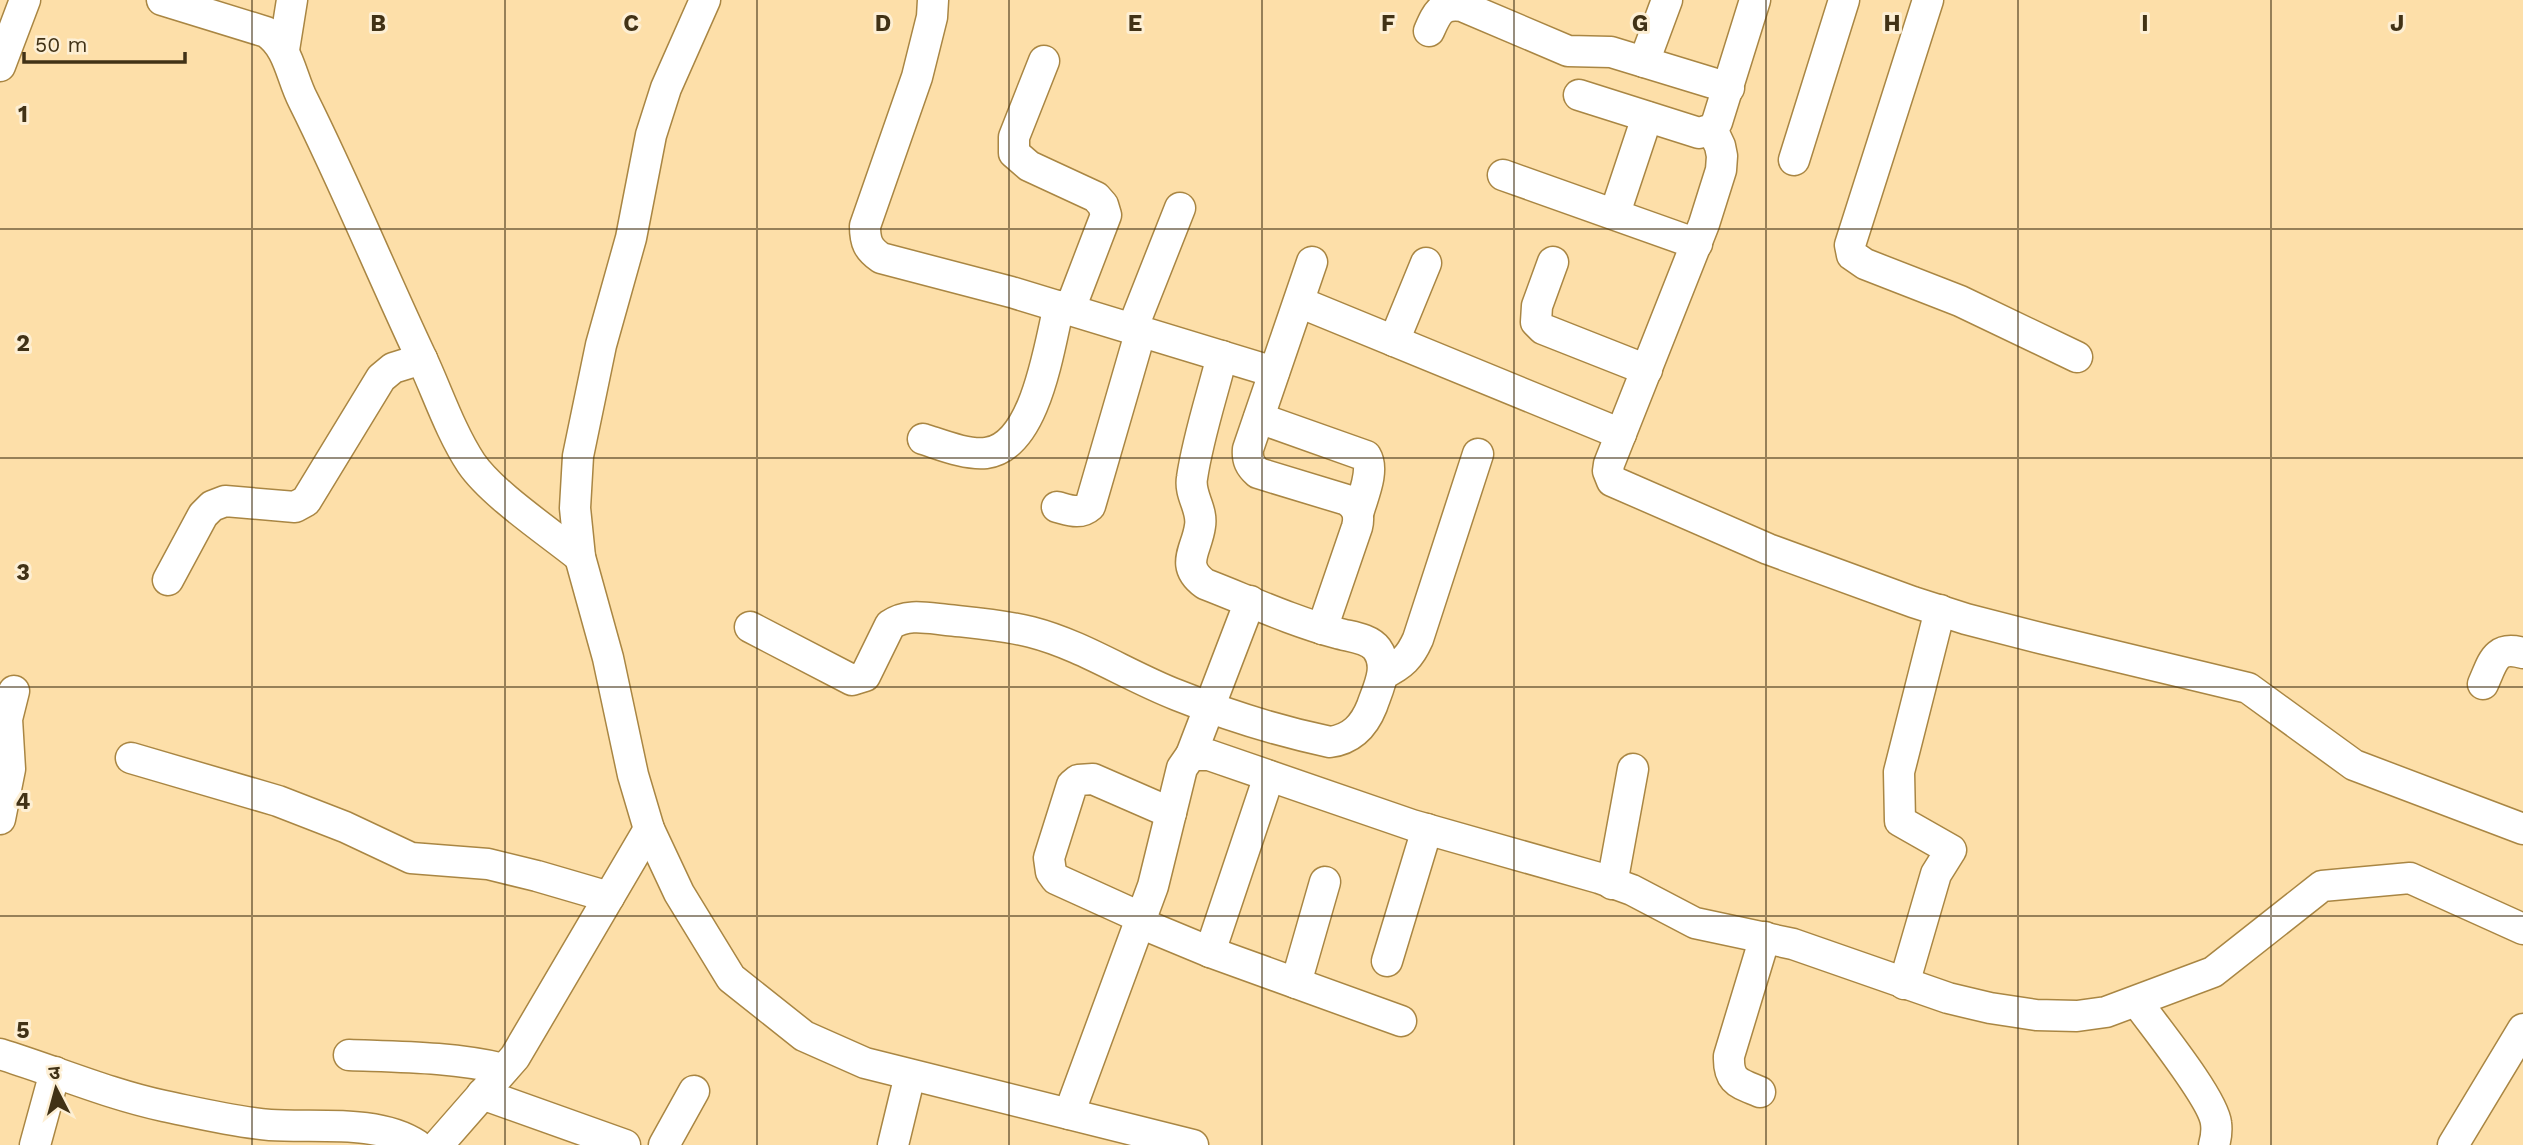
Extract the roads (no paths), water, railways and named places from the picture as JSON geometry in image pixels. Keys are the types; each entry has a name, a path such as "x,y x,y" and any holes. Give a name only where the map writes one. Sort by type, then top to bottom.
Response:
{"street":[{"path":"0,66 25,0"},
{"path":"162,0 266,32 278,39 301,97 321,135 471,463 492,486 580,557"},
{"path":"284,50 292,0"},
{"path":"705,0 666,88 655,123 631,238 601,345 578,456 575,508 580,557 608,658 633,775 649,829 680,893 731,978 804,1036 864,1063 1193,1145"},
{"path":"933,0 932,17 917,77 865,226 865,241 870,251 881,258 1064,307 1274,372"},
{"path":"1644,62 1667,0"},
{"path":"1580,95 1699,133 1712,129 1729,88 1754,0"},
{"path":"1794,160 1844,0"},
{"path":"1928,0 1850,245 1852,255 1865,264 1960,301 2077,357"},
{"path":"1429,31 1438,10 1446,5 1489,8 1568,51 1611,52 1729,88"},
{"path":"923,439 975,454 1003,448 1017,434 1030,412 1064,307 1106,215 1103,205 1096,197 1029,166 1014,153 1014,138 1044,61"},
{"path":"1615,213 1647,117"},
{"path":"1712,129 1720,146 1721,170 1697,244 1608,471 1612,481 1768,549 1940,610 2044,639 2248,688 2354,765 2523,829"},
{"path":"1503,175 1697,244"},
{"path":"1057,507 1076,512 1084,511 1090,506 1137,329 1180,208"},
{"path":"1312,262 1247,458 1258,474 1347,500 1354,505 1358,514"},
{"path":"1553,262 1537,306 1536,322 1543,329 1647,370"},
{"path":"1394,341 1426,263"},
{"path":"1299,302 1621,434"},
{"path":"750,627 852,680 859,680 865,676 890,625 898,620 906,617 1002,626 1032,632 1066,644 1175,695 1208,706 1330,743 1345,740 1357,732 1368,715 1383,674 1377,649 1369,642 1322,629 1205,584 1196,578 1191,559 1201,518 1191,480 1222,356"},
{"path":"168,580 203,515 212,506 225,501 295,507 306,501 381,378 393,368 422,359"},
{"path":"1259,418 1366,456 1369,460 1369,472 1357,527 1322,629"},
{"path":"1383,674 1401,665 1411,655 1418,639 1478,454"},
{"path":"1069,1114 1153,886 1182,768 1191,755 1250,601"},
{"path":"1904,984 1936,874 1951,850 1900,821 1899,772 1940,610"},
{"path":"2483,684 2494,658 2500,653 2508,650 2523,653"},
{"path":"0,819 10,769 7,719 14,691"},
{"path":"1191,755 1209,755 1427,829 1612,884 1632,891 1695,923 1765,937 1979,1006 2036,1015 2087,1015 2106,1012 2213,972 2322,886 2410,878 2523,929"},
{"path":"131,758 278,801 345,827 411,858 488,864 609,897"},
{"path":"1612,884 1633,769"},
{"path":"1210,953 1269,776"},
{"path":"1171,813 1093,779 1078,780 1072,785 1049,858 1051,872 1056,879 1210,953 1401,1021"},
{"path":"438,1145 515,1057 649,829"},
{"path":"1387,961 1427,829"},
{"path":"1296,983 1325,882"},
{"path":"1760,1092 1736,1082 1731,1077 1728,1056 1765,937"},
{"path":"2137,1002 2202,1092 2213,1112 2216,1123 2214,1145"},
{"path":"2453,1145 2518,1046"},
{"path":"0,1054 111,1093 163,1106 268,1125 381,1131 417,1145"},
{"path":"349,1055 469,1060 504,1069"},
{"path":"35,1145 55,1072"},
{"path":"893,1145 910,1075"},
{"path":"664,1145 694,1091"},
{"path":"482,1094 625,1145"}]}
